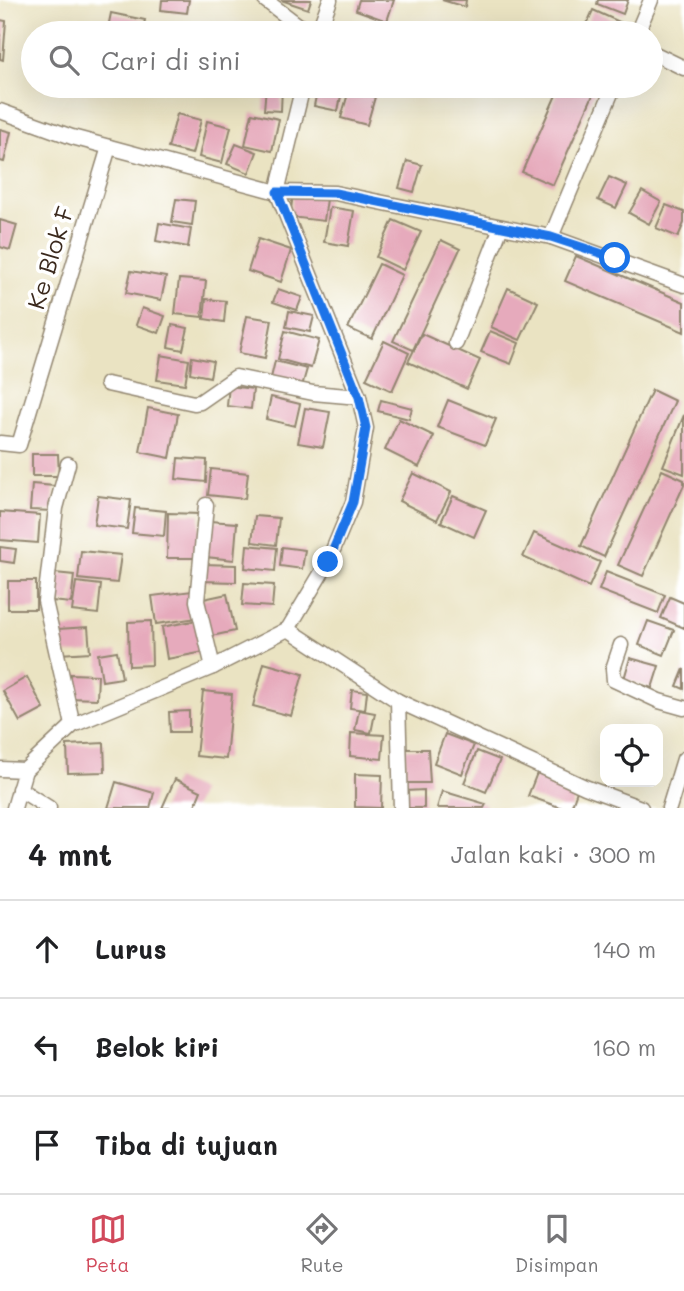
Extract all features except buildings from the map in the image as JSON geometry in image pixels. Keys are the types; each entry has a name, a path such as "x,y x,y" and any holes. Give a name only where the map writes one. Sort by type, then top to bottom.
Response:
{"street":[{"path":"265,0 293,21"},
{"path":"322,21 330,0"},
{"path":"641,21 651,0"},
{"path":"663,58 684,68"},
{"path":"14,808 24,770 73,725 213,667 288,629 328,562 353,502 366,428 359,397 277,192 300,98"},
{"path":"551,237 609,98"},
{"path":"0,111 72,137 277,192 335,193 551,237 684,285"},
{"name":"Ke Blok F","path":"0,443 19,445 109,147"},
{"path":"456,343 501,227"},
{"path":"107,384 194,403 200,402 236,377 313,393 359,397"},
{"path":"68,464 56,508 45,601 73,725"},
{"path":"206,505 197,601 213,667"},
{"path":"288,629 398,701 611,803 641,808"},
{"path":"621,645 613,669 614,680 659,701 684,708"},
{"path":"398,701 401,808"},
{"path":"669,808 684,759"},
{"path":"0,769 24,770"},
{"path":"19,789 49,808"}],"route":[{"path":"328,562 353,502 366,428 359,397 277,192 335,193 551,237 615,258"}]}
